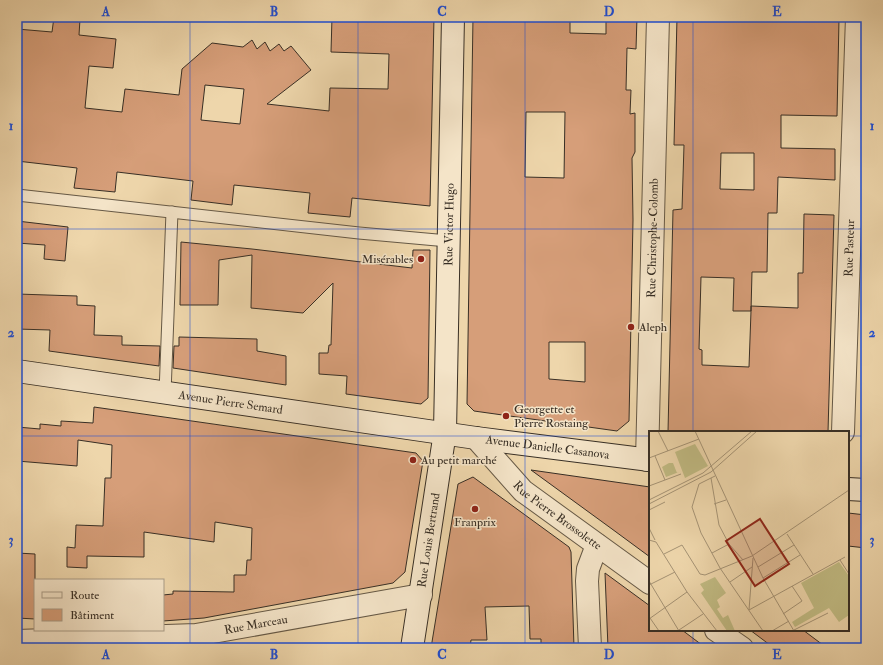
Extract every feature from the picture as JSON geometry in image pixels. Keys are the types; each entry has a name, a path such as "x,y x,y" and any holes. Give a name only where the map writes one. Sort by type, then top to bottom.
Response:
{"street":[{"name":"Rue Victor Hugo","path":"446,432 448,241 453,17"},
{"name":"Rue Christophe-Colomb","path":"648,460 658,17"},
{"name":"Rue Pasteur","path":"843,431 857,17"},
{"name":"Avenue Pierre Semard","path":"17,371 446,432"},
{"name":"Avenue Danielle Casanova","path":"446,432 476,438 648,460"},
{"name":"Rue Louis Bertrand","path":"412,648 446,432"},
{"name":"Rue Pierre Brossolette","path":"476,438 523,491 649,582"},
{"path":"849,489 866,490"},
{"path":"590,648 587,582 588,569 596,545"},
{"name":"Rue Marceau","path":"17,641 66,644 206,634 421,595"},
{"path":"717,631 742,648"}],"lane":[{"path":"17,195 448,241"},
{"path":"165,393 172,212"}],"building":[{"path":"54,17 80,19 79,35 116,39 113,68 89,66 85,108 122,112 125,89 179,95 182,69 212,43 243,47 252,40 257,49 265,42 270,51 279,44 284,51 291,46 311,70 267,104 329,111 330,88 388,89 389,54 331,52 332,17 434,17 430,206 352,198 350,217 308,213 310,193 234,185 232,205 191,200 193,181 117,172 115,192 74,188 77,168 17,161 17,29 52,32","holes":["205,85 244,89 240,124 201,120"]},
{"path":"473,17 570,17 570,33 606,34 606,17 637,17 636,49 627,48 626,90 631,90 630,114 635,113 635,152 632,158 633,220 629,421 617,431 474,411 467,404","holes":["526,112 565,112 564,178 525,177","549,342 585,342 585,382 549,379"]},
{"path":"677,17 834,17 834,19 839,19 837,116 781,115 781,148 835,149 835,180 778,177 777,213 768,213 767,272 752,272 751,306 798,308 798,273 803,273 804,214 834,215 828,431 668,431 673,210 682,209 684,145 674,145","holes":["721,153 754,153 754,190 720,189","701,277 734,278 733,311 751,311 749,367 702,365 702,350 699,349"]},
{"path":"17,221 68,227 65,261 44,259 45,245 17,243"},
{"path":"181,242 412,268 413,250 430,250 428,398 421,404 346,394 347,376 319,374 319,353 328,353 329,345 331,345 333,283 303,313 251,308 252,255 219,260 218,305 180,305"},
{"path":"17,294 77,296 77,305 95,306 94,335 122,336 122,345 160,346 159,366 49,351 50,330 17,329"},
{"path":"179,337 257,339 257,351 286,356 286,385 173,368 174,346 179,346"},
{"path":"94,407 416,453 423,461 405,572 393,583 204,618 164,621 164,595 173,594 173,591 234,592 234,575 246,575 247,560 251,560 252,528 215,522 214,542 144,532 144,557 87,556 87,568 67,567 67,547 75,548 76,525 103,526 105,478 111,478 112,445 78,440 77,466 17,461 17,427 40,429 40,424 61,426 61,421 93,423"},
{"path":"531,470 649,487 649,556"},
{"path":"473,477 569,547 571,552 574,648 541,648 541,639 530,639 529,606 485,607 487,640 471,640 470,648 431,648 458,484"},
{"path":"849,513 866,515 866,548 849,546"},
{"path":"17,553 35,554 34,619 17,618"},
{"path":"605,573 649,605 649,631 683,631 706,648 608,648"},
{"path":"751,631 804,631 827,648 774,648"}],"place":[{"name":"Misérables","path":"421,259"},
{"name":"Aleph","path":"631,327"},
{"name":"Georgette et Pierre Rostaing","path":"506,416"},
{"name":"Au petit marché","path":"413,460"},
{"name":"Franprix","path":"475,509"}]}
